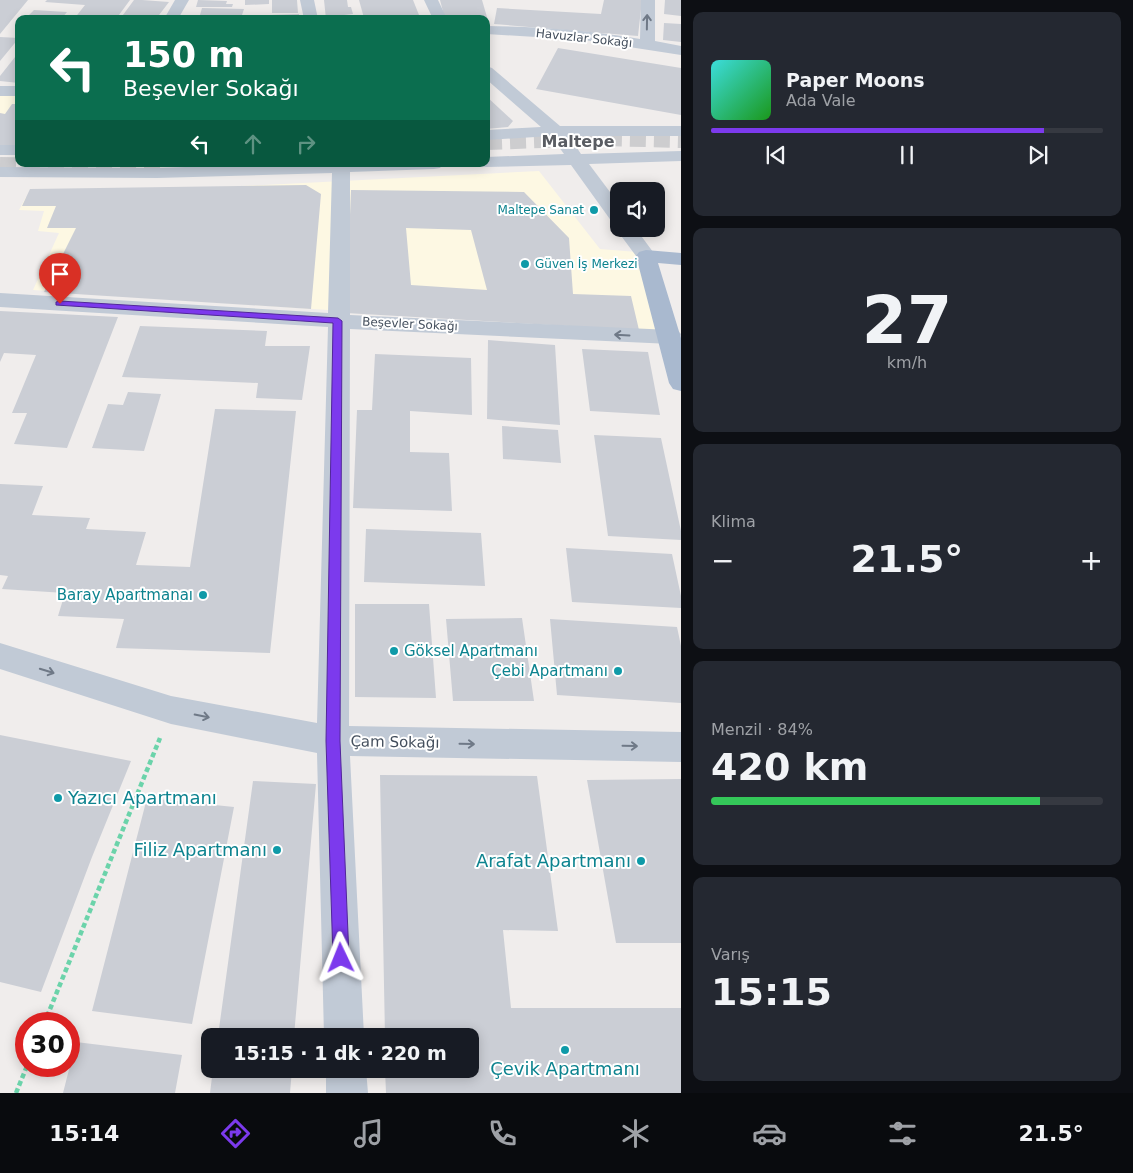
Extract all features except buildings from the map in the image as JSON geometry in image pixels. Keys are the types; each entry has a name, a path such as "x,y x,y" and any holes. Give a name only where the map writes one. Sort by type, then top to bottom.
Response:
{"main road":[{"path":"680,259 646,256 662,315 671,337 680,383"}],"street":[{"path":"173,15 182,0"},
{"path":"307,0 310,15"},
{"path":"431,0 438,15"},
{"path":"647,44 648,0"},
{"name":"Havuzlar Sokağı","path":"490,30 511,30 647,44 680,51"},
{"path":"490,73 556,131 610,205"},
{"path":"0,91 15,92"},
{"path":"490,135 556,131 680,131"},
{"path":"0,150 15,150"},
{"path":"490,162 680,156"},
{"path":"0,172 157,173 315,167"},
{"path":"341,167 333,741 344,1028"},
{"path":"632,237 646,256"},
{"name":"Beşevler Sokağı","path":"0,300 338,321 671,337"},
{"name":"Çam Sokağı","path":"0,656 171,710 333,741 680,747"},
{"path":"346,1078 347,1093"}],"path":[{"path":"49,1012 171,710"},
{"path":"16,1093 23,1077"}],"shaded area":[{"path":"0,93 15,94 15,147 0,147"},
{"path":"539,171 600,249 637,252 656,332 33,290 59,233 38,231 44,211 19,210 26,197"}],"tunnel":[{"path":"490,142 601,138 681,140"},
{"path":"0,165 15,165"}],"place":[{"name":"Maltepe Sanat","path":"594,210"},
{"name":"Güven İş Merkezi","path":"525,264"},
{"name":"Baray Apartmanaı","path":"203,595"},
{"name":"Göksel Apartmanı","path":"394,651"},
{"name":"Çebi Apartmanı","path":"618,671"},
{"name":"Yazıcı Apartmanı","path":"58,798"},
{"name":"Filiz Apartmanı","path":"277,850"},
{"name":"Arafat Apartmanı","path":"641,861"},
{"name":"Çevik Apartmanı","path":"565,1050"}],"district":[{"name":"Maltepe","path":"578,141"}],"route":[{"path":"60,304 338,321 333,741 341,958"}]}
